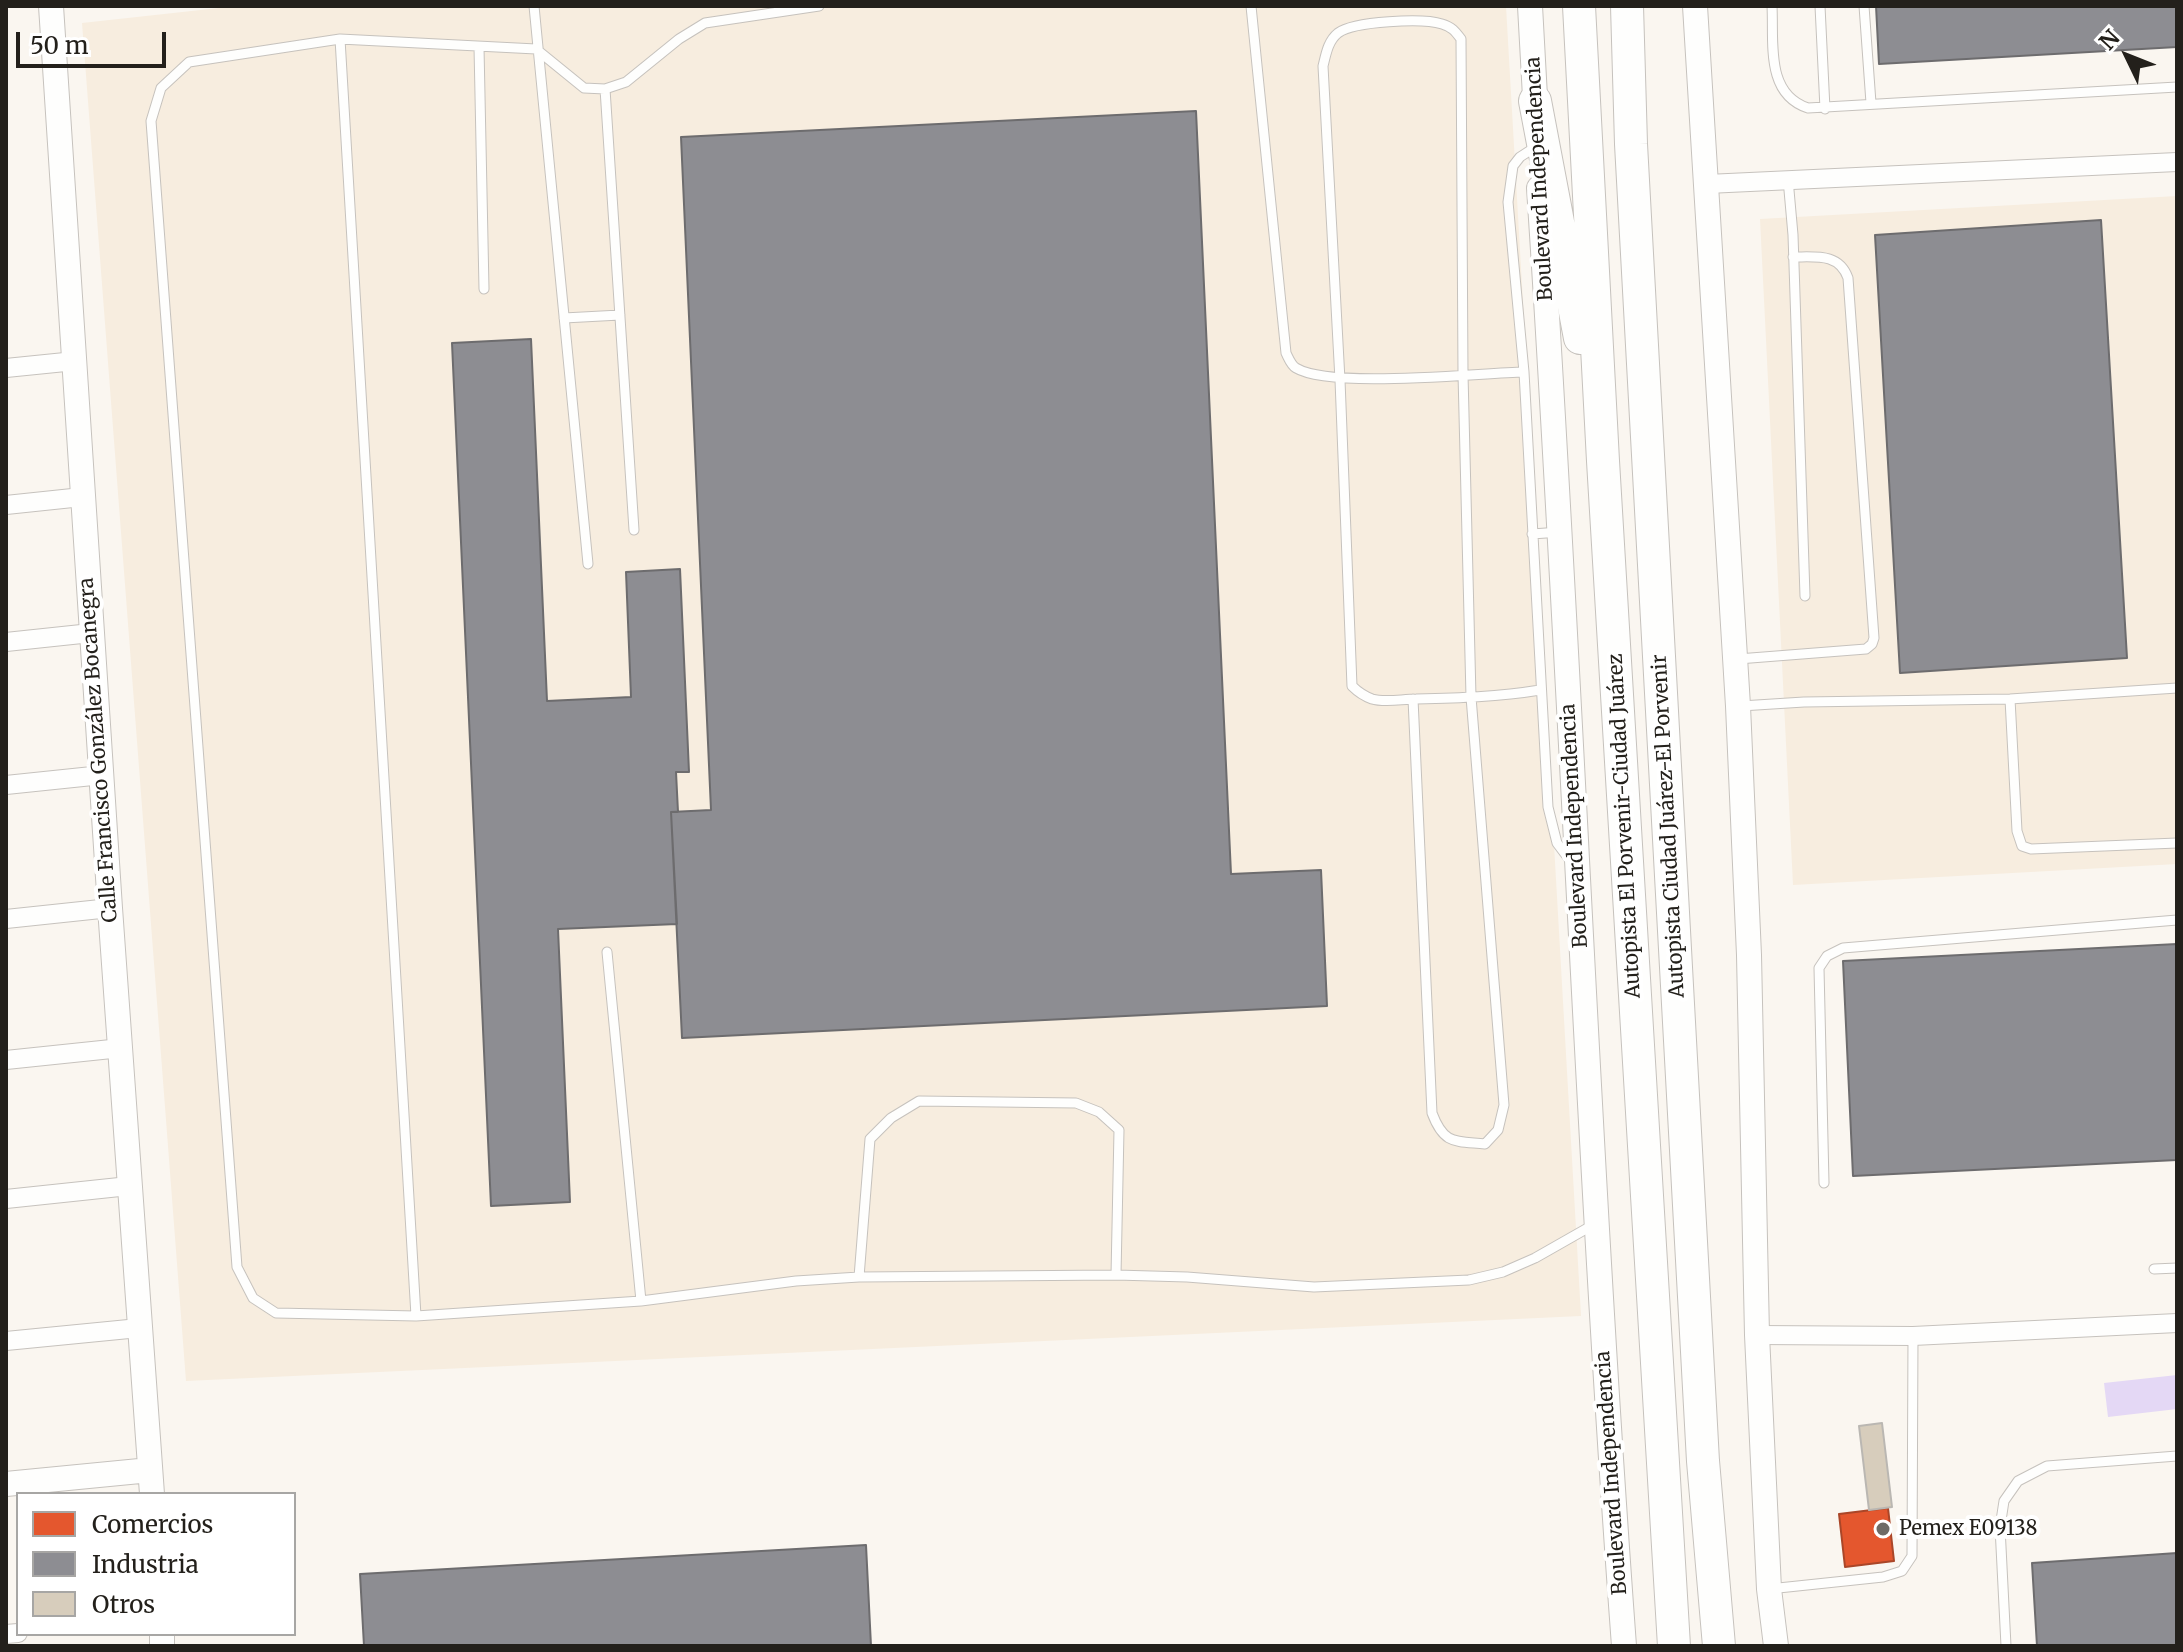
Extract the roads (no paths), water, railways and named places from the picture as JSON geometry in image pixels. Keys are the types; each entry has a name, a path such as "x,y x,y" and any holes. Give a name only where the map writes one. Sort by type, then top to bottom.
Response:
{"highway":[{"name":"Autopista El Porvenir-Ciudad Juárez","path":"1579,6 1673,1641"},
{"name":"Autopista Ciudad Juárez-El Porvenir","path":"1627,6 1631,144 1701,1429 1719,1646"},
{"path":"1535,101 1603,461"}],"main road":[{"name":"Calle Francisco González Bocanegra","path":"51,6 91,633 151,1482"},
{"path":"1695,6 1738,706 1749,955 1757,1335 1769,1589 1776,1646"},
{"name":"Boulevard Independencia","path":"1528,9 1560,532 1596,1223 1624,1646"},
{"path":"6,1484 151,1482"}],"street":[{"path":"1707,184 2177,162"},
{"path":"6,368 75,361"},
{"path":"6,505 82,497"},
{"path":"6,642 91,633"},
{"path":"6,785 102,775"},
{"path":"6,919 110,908"},
{"path":"6,1060 121,1048"},
{"path":"6,1199 129,1186"},
{"path":"1757,1335 1913,1336 2177,1323"},
{"path":"6,1341 139,1328"}],"lane":[{"path":"534,6 588,564"},
{"path":"819,6 705,23 679,39 626,82 605,89 584,88 536,49 340,39 189,62 161,88 151,121 237,1267 253,1298 276,1313 416,1316 641,1301 796,1281 859,1277 1116,1275 1314,1287 1469,1280 1503,1272 1535,1258 1596,1223"},
{"path":"1251,6 1286,353 1293,366 1304,372 1340,380 1524,372"},
{"path":"1772,6 1777,79 1782,90 1798,105 1825,109 1871,103 2177,87"},
{"path":"1820,6 1825,109"},
{"path":"1864,6 1871,103"},
{"path":"1413,699 1432,1113 1438,1129 1450,1141 1485,1144 1498,1130 1504,1105 1471,697 1463,374 1461,39 1453,28 1439,23 1350,26 1336,35 1327,48 1323,66 1352,686 1376,700 1413,699 1471,697 1504,696 1540,690"},
{"path":"340,39 416,1316"},
{"path":"479,47 484,289"},
{"path":"605,89 634,530"},
{"path":"1537,146 1520,157 1513,166 1508,202 1524,372 1550,825 1557,843 1576,869"},
{"path":"1788,179 1805,596"},
{"path":"1733,660 1866,649 1874,638 1848,278 1841,263 1834,259 1793,257"},
{"path":"564,318 620,315"},
{"path":"1532,534 1560,532"},
{"path":"1738,706 2010,699 2177,688"},
{"path":"2010,699 2017,831 2022,846 2031,849 2177,843"},
{"path":"1824,1183 1819,968 1827,956 1843,948 2177,920"},
{"path":"607,952 641,1301"},
{"path":"859,1277 870,1139 891,1118 919,1101 1076,1103 1099,1112 1119,1130 1116,1275"},
{"path":"2154,1269 2177,1268"},
{"path":"1769,1589 1883,1577 1902,1571 1912,1556 1913,1336"},
{"path":"2006,1646 2000,1527 2004,1501 2018,1481 2047,1466 2177,1456"}],"place":[{"name":"Pemex E09138","path":"1883,1529"}]}
